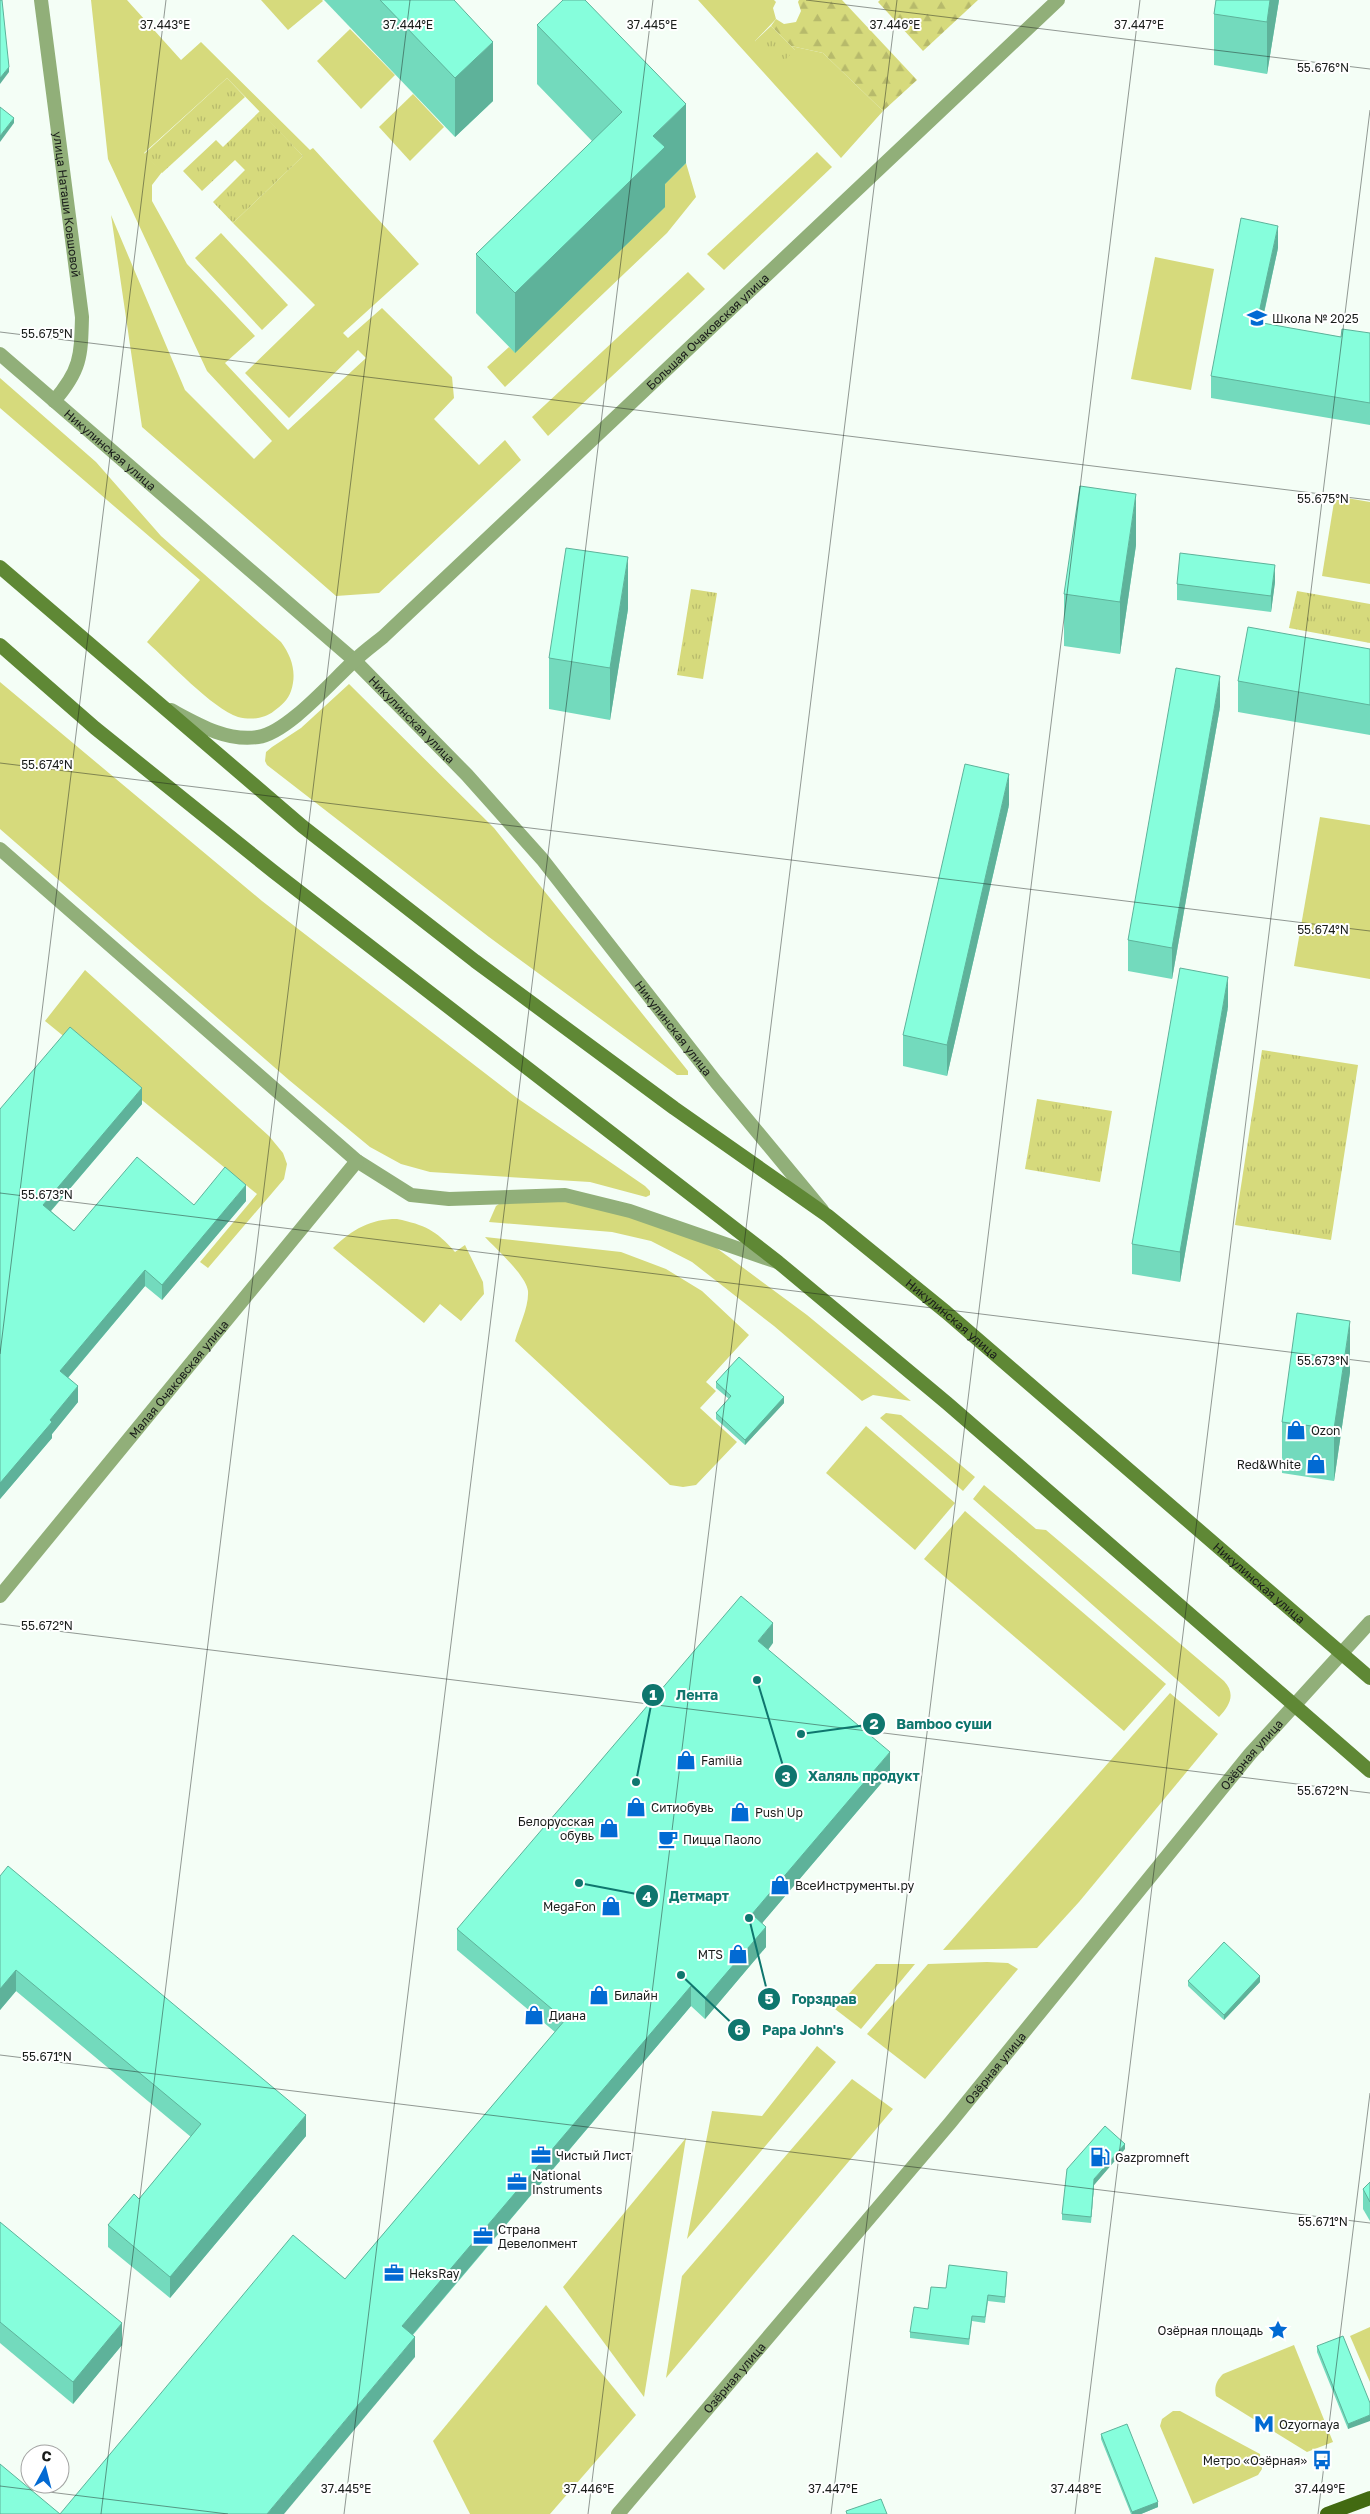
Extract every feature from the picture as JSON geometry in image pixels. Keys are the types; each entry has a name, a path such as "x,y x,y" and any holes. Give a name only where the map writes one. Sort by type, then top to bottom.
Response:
{"main road":[{"path":"0,568 302,826 475,961 674,1108 828,1216"},
{"path":"0,645 95,728 274,872 778,1262 947,1403 1296,1704 1370,1771"},
{"name":"Никулинская улица","path":"828,1216 946,1312 1370,1678"},
{"path":"1327,2514 1370,2498"}],"street":[{"name":"улица Наташи Ковшовой","path":"42,0 82,316 81,354 72,381 54,401"},
{"name":"Большая Очаковская улица","path":"158,703 206,729 241,738 259,737 276,729 300,713 354,660 383,637 1058,0"},
{"name":"Никулинская улица","path":"0,354 354,660 467,775 542,858 716,1082 828,1216"},
{"path":"0,849 357,1162 411,1195 449,1199 565,1195 630,1211 778,1262"},
{"name":"Малая Очаковская улица","path":"0,1596 357,1162"},
{"name":"Озёрная улица","path":"618,2514 944,2130 1250,1754 1370,1622"}],"green space":[{"path":"91,0 127,0 181,60 201,42 310,150 313,148 419,264 343,333 348,338 382,308 452,377 454,398 434,419 479,465 505,440 521,460 379,593 336,596 142,427 111,215 185,390 254,459 272,441 207,371 108,159","holes":["227,78 303,156 233,223 315,305 245,373 289,418 358,350 366,358 288,430 225,363 255,336 187,264 152,201 152,185 162,172 144,153"]},
{"path":"261,0 322,0 323,1 288,30"},
{"path":"698,0 774,0 776,2 773,8 776,19 755,41 795,50 791,46 823,53 883,111 841,158"},
{"path":"799,0 842,0 917,80 883,111 823,53 791,46 771,26 776,19 784,24 796,22 801,11"},
{"path":"880,0 978,0 923,51 878,2"},
{"path":"771,26 795,50 779,66 755,41"},
{"path":"350,29 395,75 361,109 317,61"},
{"path":"227,78 245,97 162,173 144,154"},
{"path":"413,94 444,127 410,161 379,127"},
{"path":"260,111 303,156 233,223 213,202 245,170 235,160 202,191 183,171 216,140 223,147"},
{"path":"817,152 832,167 724,270 707,254"},
{"path":"686,163 696,197 667,233 505,387 487,367 509,347 515,352 664,207 653,195"},
{"path":"221,233 288,305 262,330 195,258"},
{"path":"1155,257 1214,269 1191,390 1131,379"},
{"path":"688,272 705,289 548,436 532,417"},
{"path":"0,378 96,462 161,536 281,642 291,659 294,678 290,694 279,707 266,716 257,718 238,717 216,705 147,642 200,580 0,408"},
{"path":"1335,496 1370,502 1370,584 1322,576"},
{"path":"691,589 717,593 703,679 677,675"},
{"path":"1297,591 1370,604 1370,643 1289,628"},
{"path":"0,682 262,901 517,1098 645,1186 650,1191 650,1195 646,1197 590,1182 430,1172 401,1164 370,1147 289,1080 0,829"},
{"path":"349,684 494,828 688,1071 688,1075 677,1075 489,937 267,765 265,761 266,752 301,728"},
{"path":"1320,817 1370,825 1370,979 1294,966"},
{"path":"85,970 269,1136 283,1153 287,1164 284,1179 208,1268 200,1262 257,1194 45,1021"},
{"path":"1262,1050 1358,1065 1331,1240 1235,1225"},
{"path":"1037,1099 1112,1111 1100,1182 1025,1169"},
{"path":"570,1199 699,1235 807,1315 911,1401 873,1395 862,1401 774,1326 692,1262 651,1241 612,1232 489,1222 496,1206 505,1200"},
{"path":"387,1219 397,1219 423,1226 436,1233 455,1252 465,1245 483,1282 484,1294 461,1321 440,1304 424,1323 333,1248 362,1226"},
{"path":"485,1237 621,1252 666,1269 702,1291 749,1335 706,1382 716,1391 700,1408 737,1442 696,1485 683,1487 670,1485 515,1341 525,1310 528,1291 516,1270"},
{"path":"886,1413 901,1415 975,1477 963,1491 880,1418"},
{"path":"866,1426 955,1503 915,1550 826,1473"},
{"path":"984,1485 1036,1529 1046,1530 1224,1681 1231,1695 1229,1704 1219,1717 973,1499"},
{"path":"965,1511 1166,1684 1124,1731 924,1559"},
{"path":"1170,1693 1218,1734 1079,1902 1037,1948 943,1950"},
{"path":"1008,1963 1018,1969 925,2079 867,2034 928,1964"},
{"path":"876,1964 915,1964 861,2029 835,2009"},
{"path":"817,2046 836,2062 687,2239 712,2111 762,2116"},
{"path":"852,2079 893,2109 666,2378 682,2276"},
{"path":"686,2138 644,2397 563,2287"},
{"path":"546,2305 636,2415 550,2514 470,2514 433,2441"},
{"path":"1370,2327 1370,2382 1350,2336"},
{"path":"1294,2345 1333,2442 1307,2452 1216,2396 1215,2393 1216,2384 1223,2374"},
{"path":"1173,2411 1180,2411 1260,2454 1262,2469 1258,2475 1193,2504 1160,2426 1162,2419"}],"building":[{"path":"0,0 2,0 9,67 0,78"},
{"path":"380,0 454,0 493,42 455,78"},
{"path":"563,0 585,0 686,104 653,136 665,147 515,293 476,254 622,112 537,25"},
{"path":"1216,0 1270,0 1267,22 1214,14"},
{"path":"0,107 14,118 0,136"},
{"path":"1241,218 1278,226 1257,322 1341,337 1342,329 1370,333 1370,403 1211,376"},
{"path":"1080,486 1136,494 1120,602 1064,594"},
{"path":"566,548 628,557 610,668 549,658"},
{"path":"1180,553 1275,565 1271,596 1177,584"},
{"path":"1248,627 1370,649 1370,705 1238,681"},
{"path":"1176,668 1220,676 1172,948 1128,940"},
{"path":"965,764 1009,774 947,1045 903,1035"},
{"path":"1180,968 1228,977 1180,1252 1132,1244"},
{"path":"70,1027 142,1088 43,1205 74,1231 137,1157 194,1205 225,1167 246,1185 162,1285 145,1270 60,1371 78,1386 50,1420 52,1422 0,1483 0,1109"},
{"path":"1297,1313 1350,1321 1334,1429 1282,1422"},
{"path":"739,1357 784,1397 745,1440 716,1413 731,1396 716,1382"},
{"path":"741,1596 773,1623 758,1641 890,1752 752,1914 766,1927 705,1998 691,1986 402,2326 415,2337 267,2514 60,2514 293,2235 345,2279 565,2020 457,1929"},
{"path":"8,1866 306,2115 170,2277 108,2225 134,2194 139,2199 201,2124 16,1970 0,1989 0,1876"},
{"path":"1224,1942 1260,1976 1224,2015 1188,1981"},
{"path":"1105,2126 1125,2144 1094,2179 1091,2217 1062,2214 1067,2169"},
{"path":"1370,2182 1370,2202 1363,2189"},
{"path":"0,2222 122,2323 73,2382 0,2322"},
{"path":"949,2265 1007,2272 1005,2297 988,2295 985,2317 972,2316 969,2339 910,2332 914,2307 928,2309 931,2287 946,2288"},
{"path":"1343,2336 1370,2403 1370,2415 1348,2424 1317,2346"},
{"path":"1127,2424 1158,2502 1132,2512 1101,2434"},
{"path":"0,2464 20,2481 20,2494 36,2494 60,2514 0,2514"},
{"path":"881,2499 887,2514 847,2514 846,2511"}],"place":[{"name":"Школа № 2025","path":"1257,318"},
{"name":"Ozon","path":"1296,1430"},
{"name":"Red&White","path":"1316,1464"},
{"name":"Халяль продукт","path":"757,1680"},
{"name":"Bamboo суши","path":"801,1734"},
{"name":"Familia","path":"686,1760"},
{"name":"Лента","path":"636,1782"},
{"name":"Ситиобувь","path":"636,1807"},
{"name":"Push Up","path":"740,1812"},
{"name":"Белорусская обувь","path":"609,1828"},
{"name":"Пицца Паоло","path":"668,1839"},
{"name":"Детмарт","path":"579,1883"},
{"name":"ВсеИнструменты.ру","path":"780,1885"},
{"name":"MegaFon","path":"611,1906"},
{"name":"Горздрав","path":"749,1918"},
{"name":"MTS","path":"738,1954"},
{"name":"Papa John's","path":"681,1975"},
{"name":"Билайн","path":"599,1995"},
{"name":"Диана","path":"534,2015"},
{"name":"Чистый Лист","path":"541,2155"},
{"name":"Gazpromneft","path":"1100,2157"},
{"name":"National Instruments","path":"517,2182"},
{"name":"Страна Девелопмент","path":"483,2236"},
{"name":"HeksRay","path":"394,2273"},
{"name":"Озёрная площадь","path":"1278,2330"},
{"name":"Ozyornaya","path":"1264,2424"},
{"name":"Метро «Озёрная»","path":"1322,2460"}]}
